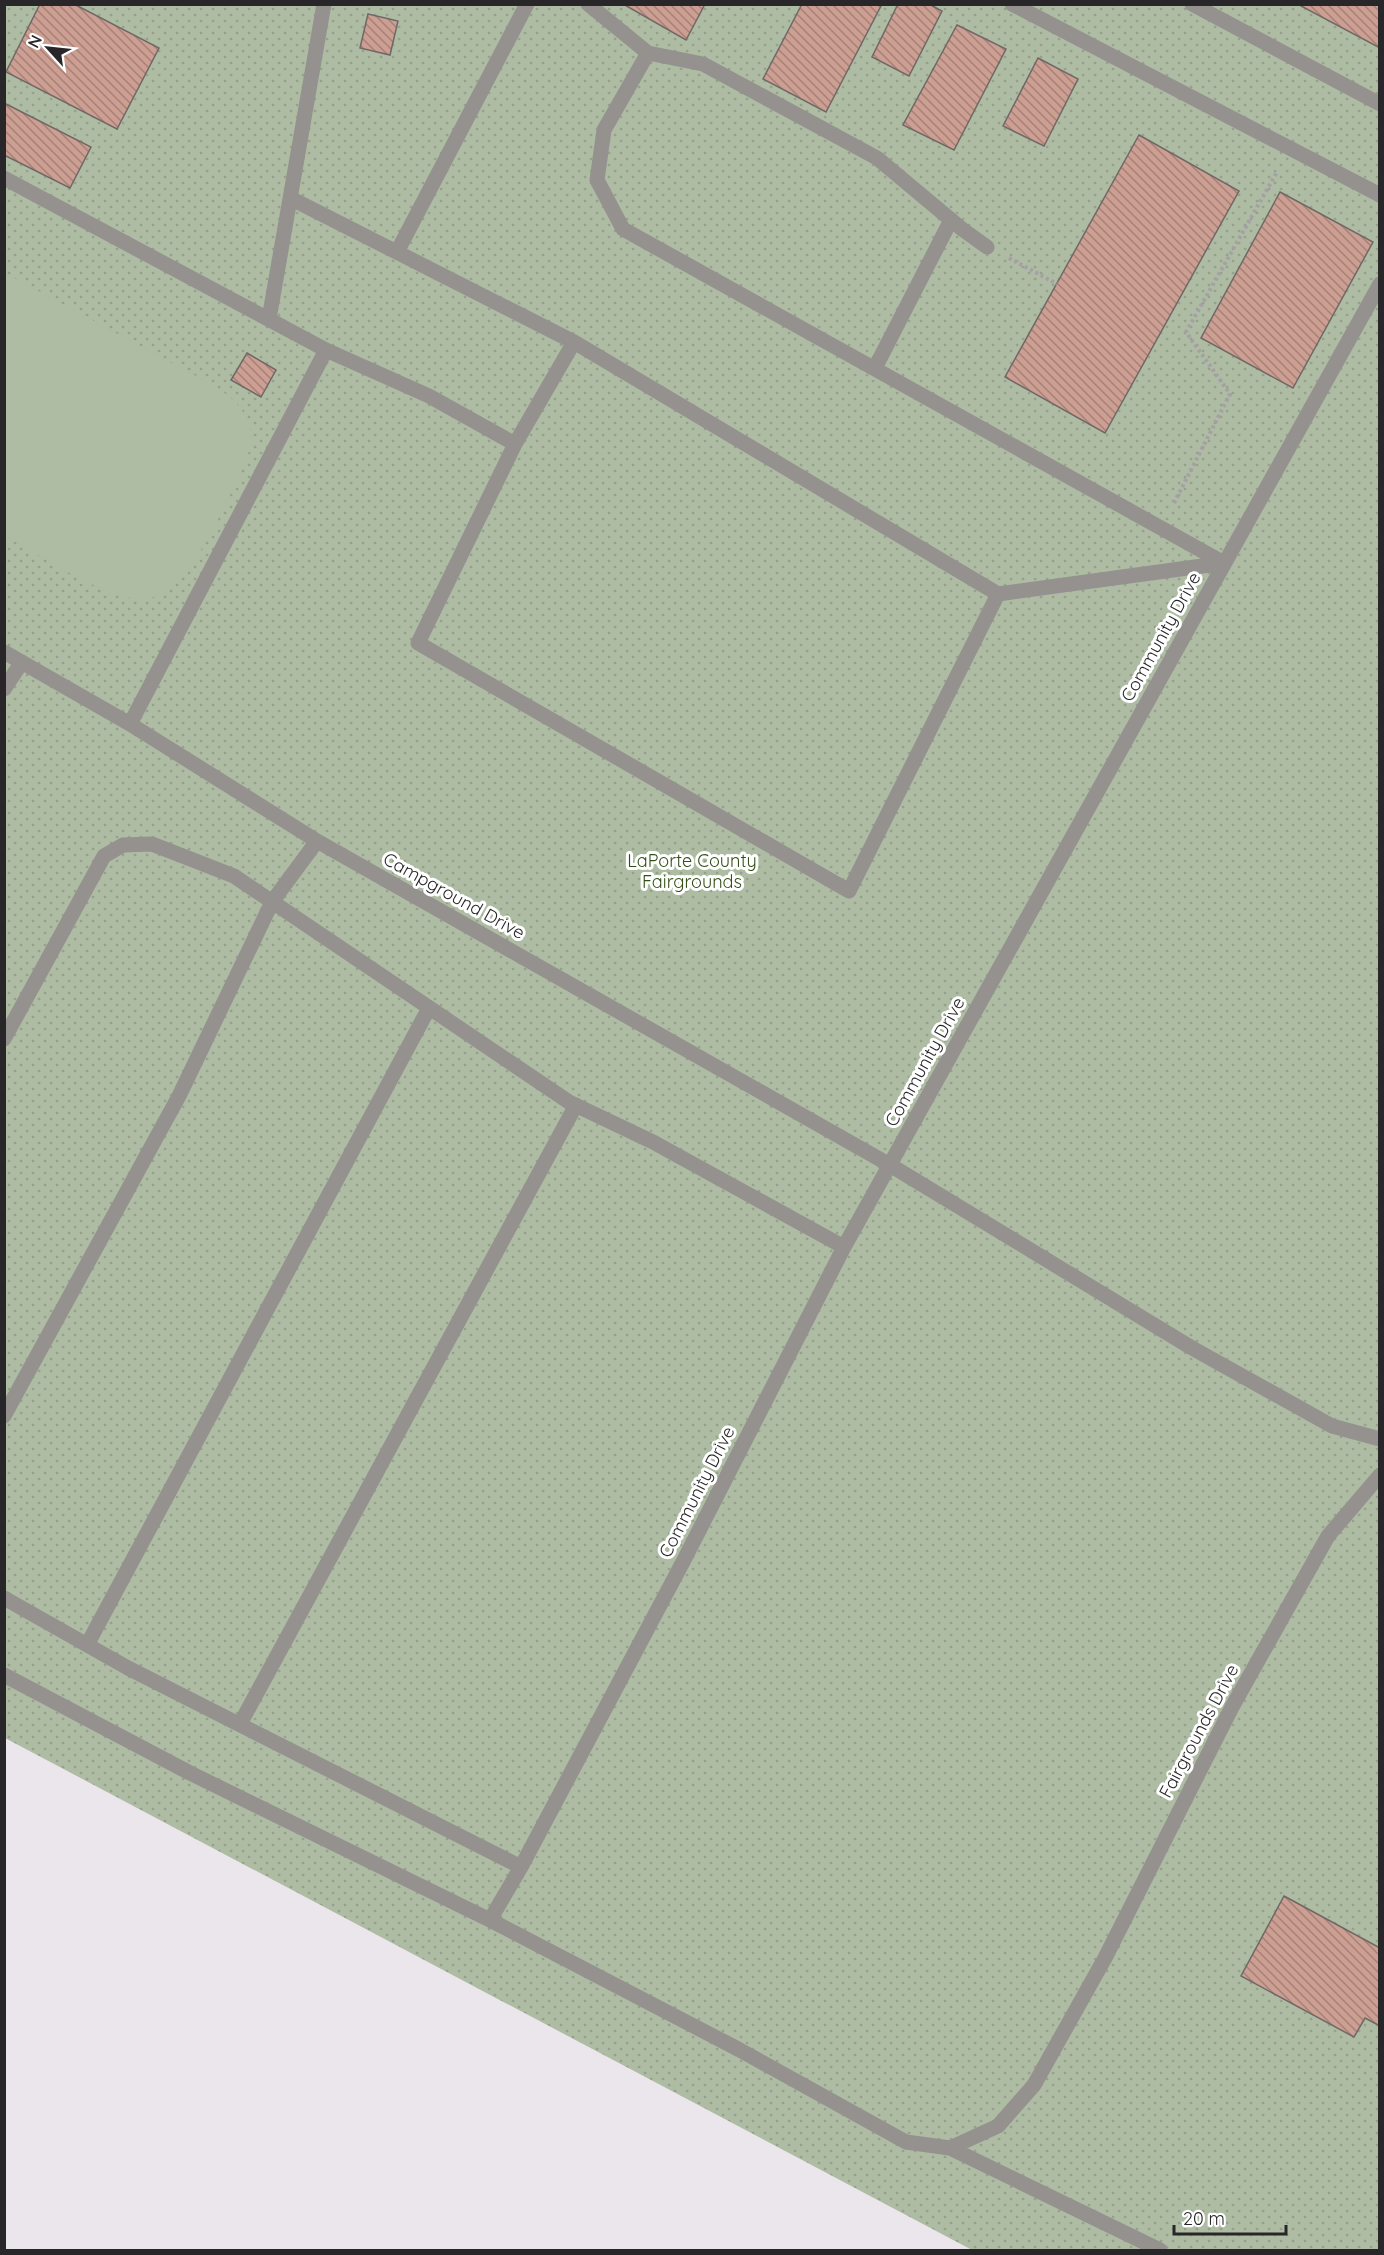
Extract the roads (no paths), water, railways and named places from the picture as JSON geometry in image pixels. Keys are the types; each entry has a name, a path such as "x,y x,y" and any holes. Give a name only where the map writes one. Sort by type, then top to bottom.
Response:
{"lane":[{"path":"269,319 292,199 324,4"},
{"path":"397,252 527,4"},
{"path":"588,4 648,53 703,64 878,158 951,220 987,247"},
{"path":"1012,4 1380,195"},
{"path":"1192,4 1380,104"},
{"path":"648,53 604,130 597,180 623,229 1224,563"},
{"path":"4,178 326,350 429,396 515,444"},
{"path":"292,199 574,342 998,594 1224,563"},
{"path":"875,369 951,220"},
{"name":"Community Drive","path":"490,1920 679,1570 844,1247 1380,284"},
{"path":"574,342 515,444 418,643 849,891 998,594"},
{"path":"129,724 326,350"},
{"name":"Campground Drive","path":"4,651 129,724 316,841 890,1165 1192,1348 1332,1426 1380,1439"},
{"path":"4,689 22,662"},
{"path":"4,1416 179,1096 272,902 316,841"},
{"path":"4,1039 104,856 123,845 152,844 234,876 576,1105 653,1142 844,1247"},
{"path":"87,1645 429,1008"},
{"path":"240,1724 576,1105"},
{"name":"Fairgrounds Drive","path":"950,2148 998,2126 1034,2085 1073,2018 1232,1707 1328,1536 1380,1475"},
{"path":"4,1598 87,1645 520,1867"},
{"path":"4,1676 190,1773 490,1920 738,2049 906,2142 950,2148 1160,2250"}],"park label":[{"name":"LaPorte County Fairgrounds","path":"692,871"}]}
